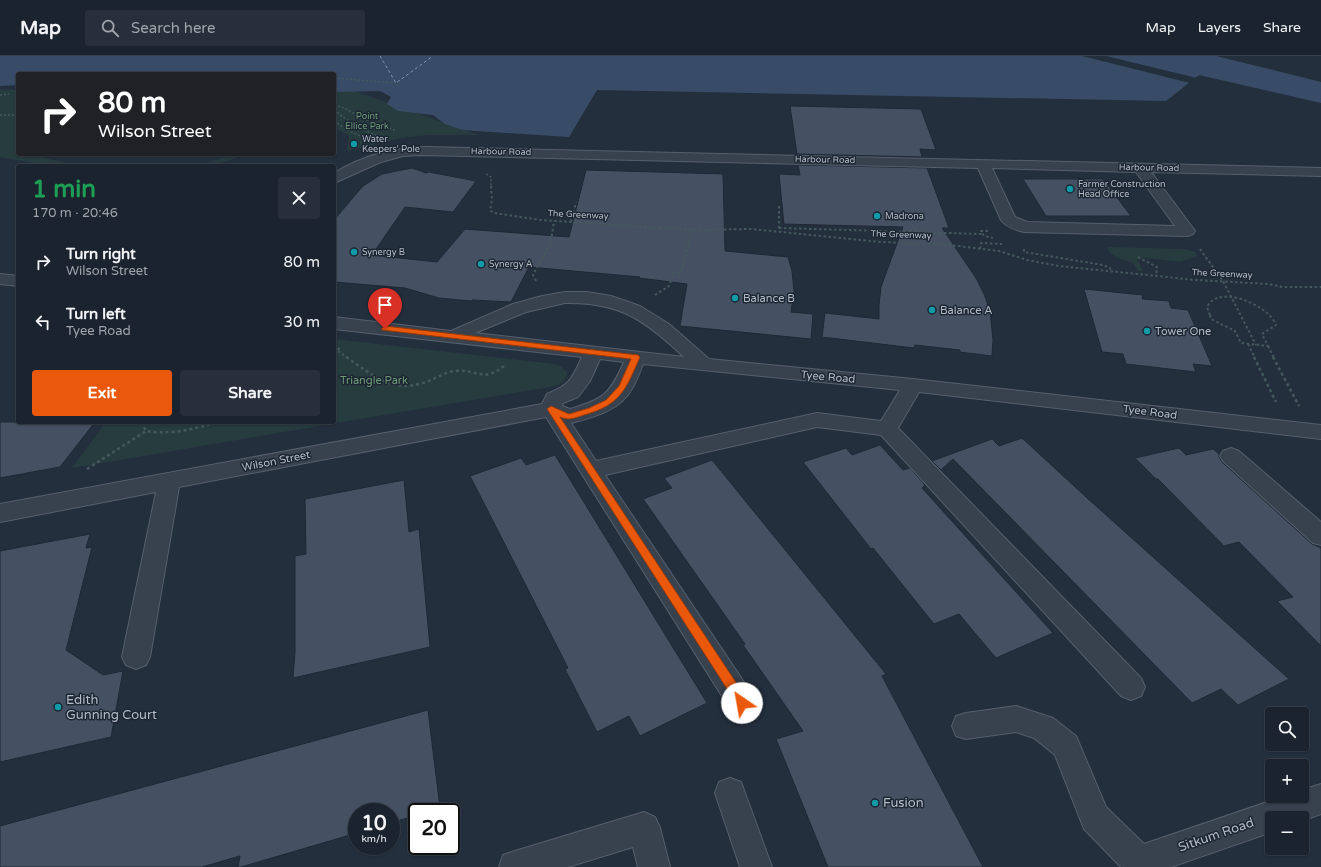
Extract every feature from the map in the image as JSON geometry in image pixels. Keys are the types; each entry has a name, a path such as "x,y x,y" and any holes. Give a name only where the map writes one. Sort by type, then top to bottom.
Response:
{"street":[{"name":"Harbour Road","path":"336,178 359,166 390,155 404,152 450,151 1321,172"},
{"path":"983,164 1009,220 1024,226 1187,231 1140,168"},
{"path":"0,279 16,281"},
{"path":"454,336 530,304 560,298 589,298 606,300 634,310 669,334 704,365"},
{"name":"Tyee Road","path":"336,323 704,365 913,385 1317,432"},
{"path":"594,352 580,381 571,392 554,399 551,409 742,703"},
{"path":"551,409 568,417 592,410 609,402 623,387 636,357"},
{"path":"887,428 913,385"},
{"name":"Wilson Street","path":"0,513 73,498 551,409"},
{"path":"590,470 818,420 887,428 1132,687"},
{"path":"1231,456 1321,536"},
{"path":"136,657 169,481"},
{"path":"966,726 1016,719 1043,728 1060,741 1066,746 1095,818 1138,865"},
{"path":"730,793 756,867"},
{"name":"Sitkum Road","path":"1138,865 1321,799"},
{"path":"515,867 644,828 654,867"}],"path":[{"path":"336,78 396,83"},
{"path":"0,95 9,94"},
{"path":"336,112 355,126 383,139"},
{"path":"0,115 16,115"},
{"path":"336,122 347,130 372,141"},
{"name":"The Greenway","path":"492,200 490,210 494,213 528,219 692,230 741,228 882,242 941,244 999,251 1027,260 1059,266 1111,272 1269,284 1282,287 1321,287"},
{"path":"571,222 576,202"},
{"path":"779,206 780,231"},
{"path":"537,268 551,241 554,221"},
{"path":"779,228 982,234"},
{"path":"670,283 674,272 681,272 692,230"},
{"path":"980,249 981,243 1000,244"},
{"path":"1197,244 1223,281 1256,345"},
{"path":"1024,247 1024,252 1094,263 1110,268 1111,272"},
{"path":"1138,257 1157,267 1156,276"},
{"path":"1268,346 1241,343 1236,331 1211,319 1207,304 1213,300 1222,298 1235,298 1260,307 1269,314 1276,326 1262,334 1317,432"},
{"path":"1248,344 1289,428"},
{"path":"338,351 386,383 395,386 417,385 454,371 484,375 497,371 508,361"},
{"path":"143,424 146,431"},
{"path":"73,498 86,470 146,431 160,434 178,433 206,424"}],"green space":[{"path":"0,89 16,90 16,156 36,156 72,164 39,164 0,157"},
{"name":"Point Ellice Park","path":"336,89 357,92 479,135 428,135 401,138 347,151 349,136 336,128"},
{"path":"228,156 242,156 218,164 204,164"},
{"path":"1107,247 1184,249 1195,252 1197,256 1180,262 1138,257 1143,271 1138,271 1134,264 1115,257"},
{"name":"Triangle Park","path":"336,339 555,364 561,366 567,372 567,375 564,381 555,386 336,423"},
{"name":"Triangle Park","path":"105,424 331,424 72,468"}],"water":[{"path":"0,56 1216,56 1321,82 1321,103 1199,75 1166,101 597,90 569,137 462,130 445,124 433,115 398,111 387,104 391,97 380,91 336,92 336,72 16,72 16,85 0,86"}],"pier":[{"path":"1082,56 1106,56 1197,78 1190,83"}],"building":[{"path":"790,106 921,109 936,150 920,149 922,157 797,154"},
{"path":"798,165 927,168 949,228 942,228 976,278 990,310 993,340 992,356 960,352 960,350 915,345 914,348 822,337 825,313 879,319 881,287 903,227 784,224 779,174 800,175"},
{"path":"412,168 426,173 429,172 476,181 453,212 405,207 372,255 437,262 465,229 569,237 586,170 723,174 725,251 788,257 792,271 794,291 791,312 813,314 811,339 680,326 687,284 639,278 640,277 529,267 511,302 471,301 439,298 405,288 336,282 336,218 363,186 382,174"},
{"name":"Farmer Construction Head Office","path":"1023,179 1103,179 1131,216 1046,216"},
{"name":"Tower One","path":"1084,289 1143,295 1142,299 1169,301 1171,308 1188,310 1212,366 1193,364 1196,372 1126,364 1123,354 1102,352"},
{"path":"0,422 16,422 16,424 93,424 60,467 0,478"},
{"path":"1022,438 1289,679 1238,705 1221,689 1192,703 953,459 941,470 932,461 992,439 999,446"},
{"path":"880,445 903,470 910,468 925,485 922,488 1053,633 996,658 959,614 934,624 873,548 871,549 803,462 846,448 852,455"},
{"path":"1179,448 1186,455 1213,449 1219,454 1222,462 1312,544 1321,548 1321,646 1277,601 1293,597 1239,542 1224,546 1158,479 1156,479 1135,458"},
{"path":"555,455 707,703 640,736 629,716 597,732 565,669 568,668 470,476 521,458 526,465"},
{"path":"712,460 886,674 882,676 983,867 828,867 776,739 803,731 743,645 745,644 643,499 672,488 664,478"},
{"path":"404,480 409,532 419,529 430,647 293,678 295,652 295,556 306,554 305,499"},
{"name":"Edith Gunning Court","path":"90,534 86,548 92,547 66,650 103,675 123,671 111,737 0,762 0,551"},
{"path":"428,710 439,803 408,803 408,818 400,820 400,803 348,803 348,836 241,867 238,867 240,856 202,867 0,867 0,826"}],"ferry route":[{"path":"380,56 396,83 433,56"}],"place":[{"name":"Water Keepers' Pole","path":"354,144"},
{"name":"Farmer Construction Head Office","path":"1070,189"},
{"name":"Madrona","path":"877,216"},
{"name":"Synergy B","path":"354,252"},
{"name":"Synergy A","path":"481,264"},
{"name":"Balance B","path":"735,298"},
{"name":"Balance A","path":"932,310"},
{"name":"Tower One","path":"1147,331"},
{"name":"Edith Gunning Court","path":"58,707"},
{"name":"Fusion","path":"875,803"}],"route":[{"path":"385,329 636,357 623,387 609,402 592,410 568,417 551,409 742,703"}]}
